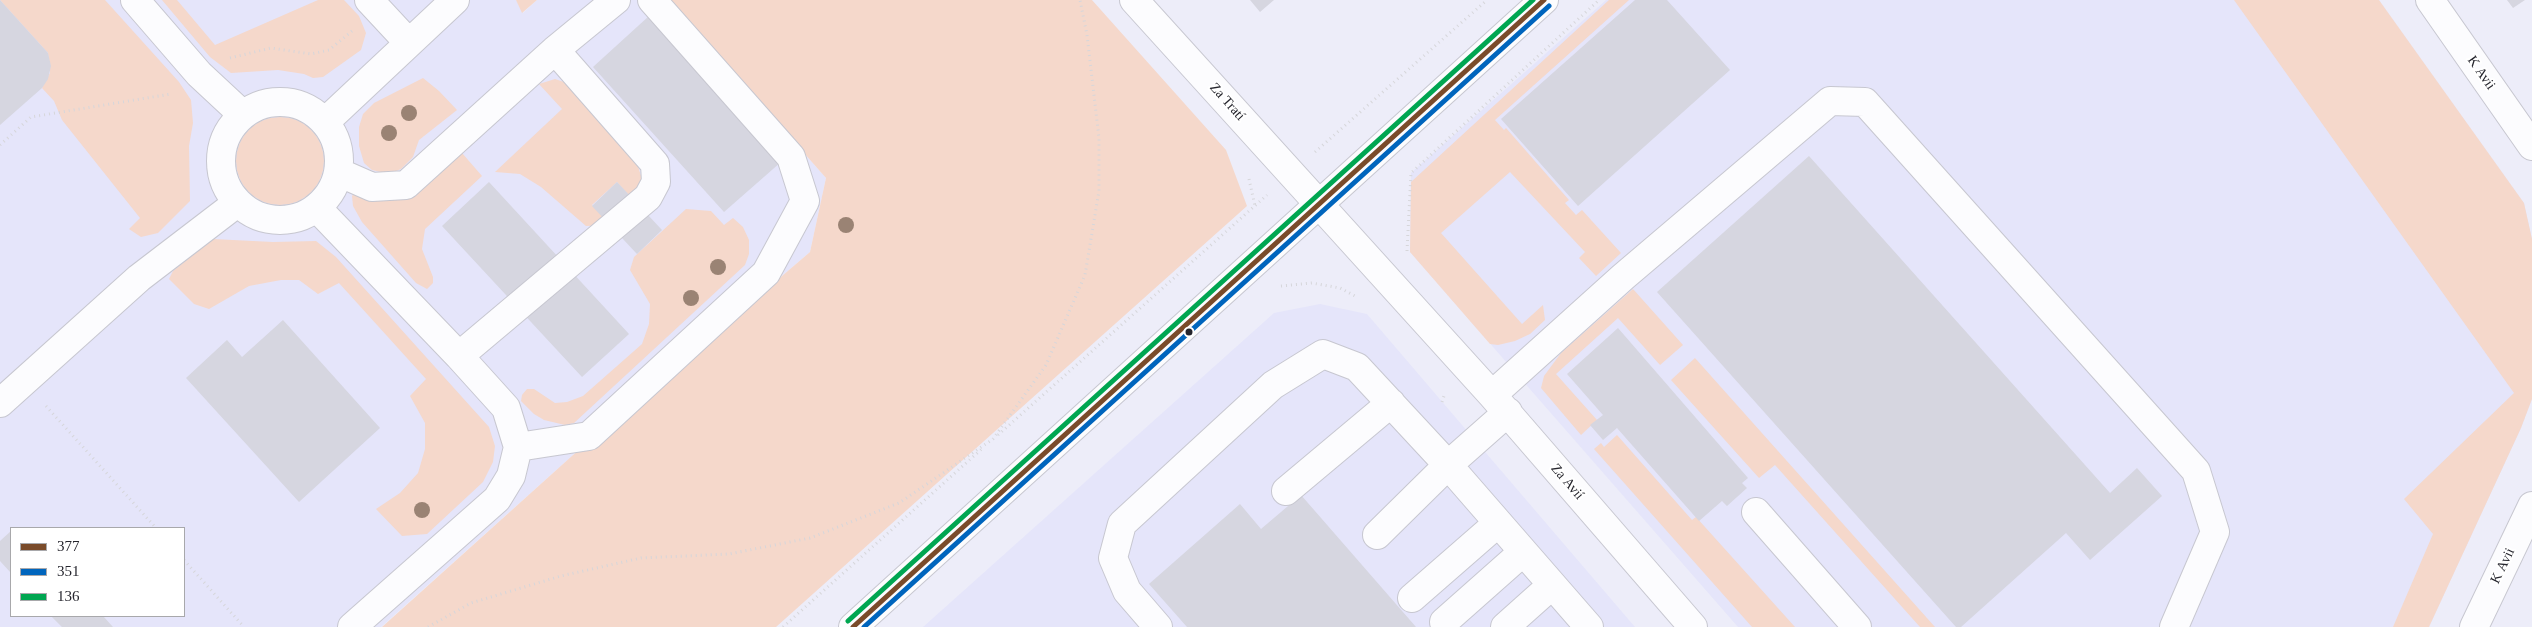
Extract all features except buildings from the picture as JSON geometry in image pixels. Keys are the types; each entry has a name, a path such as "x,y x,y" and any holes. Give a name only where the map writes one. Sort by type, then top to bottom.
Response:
{"street":[{"path":"135,0 199,74 242,114"},
{"path":"325,122 455,0"},
{"path":"338,172 372,187 406,185 555,50 616,0"},
{"path":"518,447 589,436 766,273 805,201 791,157 652,0"},
{"name":"Za Tratí","path":"1134,0 1320,204"},
{"path":"853,627 1544,0"},
{"name":"K Avii","path":"2430,0 2532,146"},
{"path":"373,5 409,43"},
{"path":"459,356 648,197 656,182 655,164 555,50"},
{"path":"276,101 294,103 312,110 325,122 337,146 338,172 331,191 317,208 302,217 276,220 251,214 237,203 225,187 220,168 221,148 229,129 242,114 258,105 276,101"},
{"path":"1377,536 1448,465 1500,404 1623,277 1830,101 1865,102 2196,471 2215,532 2174,627"},
{"path":"0,403 139,278 237,203"},
{"name":"Za Avií","path":"1320,204 1500,404 1693,627"},
{"path":"317,208 459,356 506,408 518,447 511,476 497,499 352,627"},
{"path":"1158,627 1126,591 1113,558 1122,524 1273,385 1324,354 1357,367 1448,465 1589,627"},
{"path":"1286,491 1391,403"},
{"name":"K Avii","path":"2474,627 2532,506"},
{"path":"1756,512 1858,627"},
{"path":"1412,598 1498,523"},
{"path":"1444,622 1523,552"},
{"path":"1505,627 1552,585"}],"path":[{"path":"428,627 471,603 561,576 641,558 729,554 810,538 899,502 993,439 1046,365 1085,275 1099,191 1099,138 1087,35 1080,0"},
{"path":"783,627 1486,0"},
{"path":"1405,297 1411,173 1599,0"},
{"path":"0,145 32,117 180,92 216,61 271,48 311,54 329,50 373,5"},
{"path":"1277,288 1286,284 1312,283 1340,288 1362,300"},
{"path":"24,381 155,527"},
{"path":"1439,386 1445,393 1442,402"},
{"path":"185,561 244,627"}],"shaded area":[{"path":"0,0 516,0 523,13 537,0 669,0 826,178 810,252 573,455 381,627 0,627"},
{"path":"0,0 105,0 179,82 191,100 193,123 189,146 190,201 158,233 141,237 129,229 140,218 62,120 54,101 42,88 50,73 48,53"},
{"path":"162,0 177,0 215,45 318,0 344,0 359,16 366,33 361,50 323,77 313,78 304,74 278,70 231,73 210,57"},
{"path":"516,0 537,0 522,13"},
{"path":"669,0 1092,0 1226,150 1247,206 776,627 382,627 573,455 810,252 826,178"},
{"path":"1606,0 2379,0 2524,203 2532,239 2532,399 2521,428 2429,627 1738,627 1410,252 1411,173"},
{"path":"1609,0 1629,0 1495,120 1504,130 1506,128 1569,200 1565,203 1576,215 1582,210 1621,253 1596,276 1579,258 1585,252 1510,172 1441,233 1522,324 1543,305 1545,320 1530,334 1515,341 1498,345 1490,344 1410,252 1411,182"},
{"path":"2234,0 2379,0 2524,203 2532,239 2532,399 2521,428 2429,627 2393,627 2433,534 2404,499 2514,393"},
{"path":"423,78 457,110 419,140 413,157 401,169 389,174 372,170 364,163 359,146 359,127 363,114 374,103"},
{"path":"555,79 567,83 635,157 642,179 636,203 617,182 592,205 611,225 586,226 541,187 520,174 495,172 562,109 539,84"},
{"path":"280,117 297,120 305,124 317,136 321,144 324,161 321,178 317,186 305,198 297,202 280,205 263,202 255,198 243,186 239,178 236,161 239,144 243,136 255,124 263,120"},
{"path":"462,153 482,176 425,229 422,249 433,277 433,283 427,289 416,283 362,222 353,206 352,196 355,192 383,200 398,199 419,191"},
{"path":"686,209 711,211 724,225 733,218 743,227 749,240 749,254 745,265 574,423 565,425 544,420 534,414 521,401 522,395 527,389 534,389 555,403 567,402 583,396 642,344 649,324 650,304 630,270 634,257"},
{"path":"213,239 273,242 316,241 336,257 489,427 495,446 493,462 483,482 427,534 402,536 376,509 400,493 418,473 425,449 425,423 410,396 426,379 339,283 318,294 299,280 281,280 249,286 209,309 194,304 169,279 173,271"},
{"path":"1633,289 1683,345 1660,365 1618,318 1556,374 1597,420 1581,435 1541,388 1544,376 1561,353"},
{"path":"1320,304 1367,314 1635,627 923,627 1274,313"},
{"path":"1695,358 1935,627 1920,627 1775,465 1759,478 1671,380"},
{"path":"1617,435 1692,520 1696,517 1795,627 1752,627 1594,449 1601,443 1604,447"}],"transit line":[{"name":"136","path":"848,621 1533,0"},
{"name":"377","path":"853,627 1544,0"},
{"name":"351","path":"864,627 1549,6"}]}
